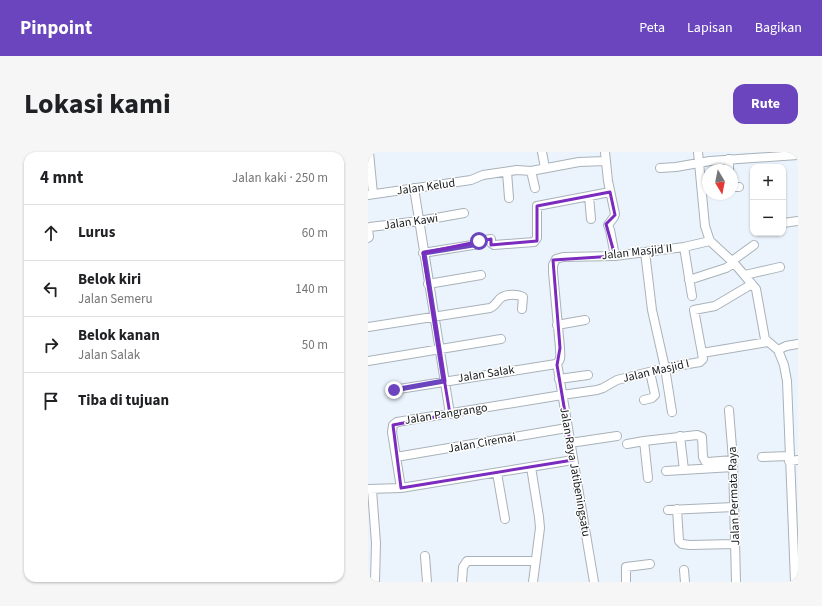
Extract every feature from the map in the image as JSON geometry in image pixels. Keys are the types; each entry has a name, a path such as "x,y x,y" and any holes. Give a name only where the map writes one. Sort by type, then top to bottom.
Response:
{"street":[{"path":"368,152 371,195"},
{"path":"542,152 545,168"},
{"path":"605,152 605,161 615,215 608,225 615,256"},
{"path":"698,152 705,226 710,241 745,275 757,292 765,339 778,350 784,365 787,381 795,582"},
{"path":"660,168 676,167 699,162 775,154 798,155"},
{"path":"729,159 729,164"},
{"name":"Jalan Kelud","path":"371,195 471,180 483,175 517,170 531,171 579,162 605,161"},
{"path":"531,171 535,188"},
{"path":"507,172 509,198"},
{"path":"414,188 428,284 450,414"},
{"path":"424,253 460,248 479,244 479,241 491,239 491,243 494,245 534,242 537,238 537,206 610,192"},
{"path":"589,196 591,219"},
{"name":"Jalan Kawi","path":"368,238 368,228 370,227 419,221 464,213"},
{"path":"786,223 798,221"},
{"name":"Jalan Masjid II","path":"563,257 615,256 710,241"},
{"path":"689,280 726,268 754,245"},
{"path":"684,246 692,296"},
{"path":"645,252 652,310 665,368 672,412"},
{"name":"Jalan Raya Jatibeningsatu","path":"563,257 556,259 553,265 560,360 556,363 560,379 594,582"},
{"path":"745,275 780,267"},
{"path":"428,284 481,275"},
{"path":"702,352 694,310 715,306 752,284"},
{"path":"368,327 490,308 494,307 502,297 514,295 520,295 523,297 522,309"},
{"path":"558,325 585,320"},
{"path":"368,361 501,339"},
{"name":"Jalan Masjid I","path":"562,395 597,390 617,380 665,368 700,362 702,359 702,352 768,342"},
{"path":"778,350 786,346 798,344"},
{"name":"Jalan Salak","path":"394,390 556,363"},
{"path":"644,400 652,398 655,395 650,372"},
{"path":"560,379 588,375"},
{"name":"Jalan Pangrango","path":"401,488 392,429 397,422 562,395"},
{"name":"Jalan Permata Raya","path":"729,410 733,464 736,582"},
{"name":"Jalan Ciremai","path":"396,457 568,428"},
{"path":"628,444 680,436 700,435 703,439 703,457 705,461 733,464"},
{"path":"570,444 617,436"},
{"path":"680,436 684,470"},
{"path":"644,441 648,478"},
{"path":"762,456 798,460"},
{"path":"375,582 376,543 370,490 401,488 573,460"},
{"path":"666,471 733,464"},
{"path":"531,467 540,528 532,582"},
{"path":"497,473 506,519"},
{"path":"668,510 734,507"},
{"path":"677,509 679,541 682,544 690,546 736,544"},
{"path":"425,556 427,582"},
{"path":"462,582 463,567 467,561 535,561"},
{"path":"626,582 626,567 650,564"},
{"path":"684,570 685,582"}],"highlighted area":[{"path":"610,192 615,215 606,224 615,256 553,260 560,348 557,365 573,460 401,488 393,425 450,414 423,253 491,239 491,245 537,241 537,206"}],"route":[{"path":"394,390 444,381 424,253 479,244 479,241"}]}
